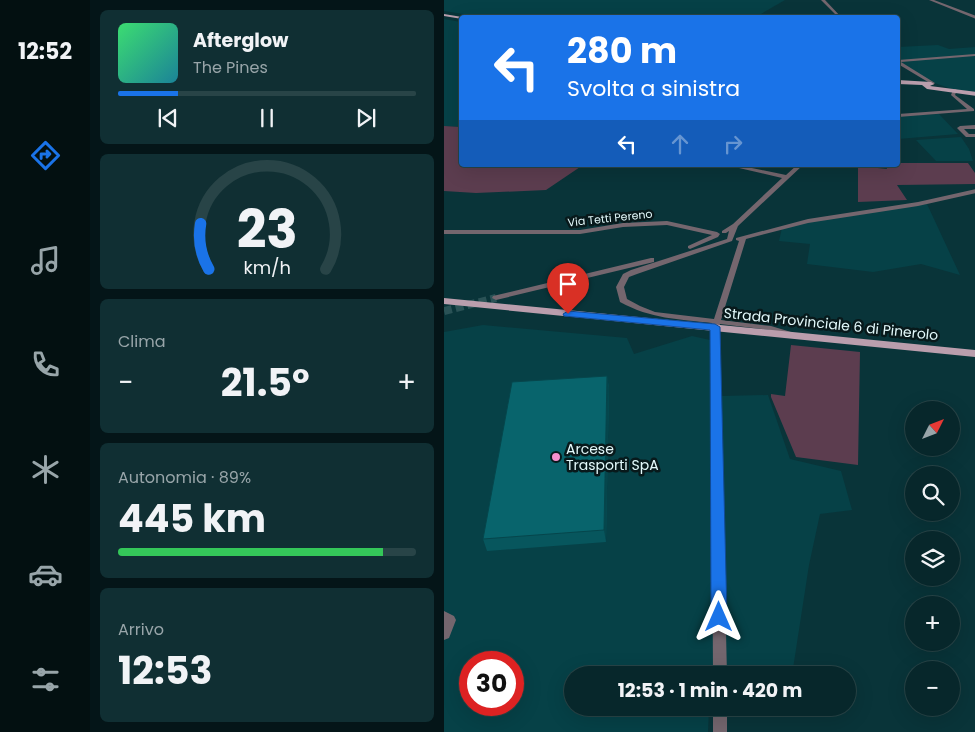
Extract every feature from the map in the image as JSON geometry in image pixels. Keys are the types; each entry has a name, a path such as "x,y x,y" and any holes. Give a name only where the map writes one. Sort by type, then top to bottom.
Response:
{"main road":[{"path":"444,15 459,18"},
{"path":"900,83 929,85 975,94"},
{"name":"Strada Provinciale 6 di Pinerolo","path":"444,301 716,324 793,336 975,354"}],"street":[{"path":"822,0 838,15"},
{"path":"931,0 975,18"},
{"path":"900,61 975,55"},
{"path":"900,63 929,85"},
{"path":"952,90 953,95 973,111"},
{"path":"900,116 973,111"},
{"path":"975,127 960,128 968,136 975,135"},
{"path":"740,167 788,176"},
{"path":"751,167 788,176"},
{"path":"716,324 696,319 654,314 637,308 623,300 620,287 626,276 634,272 724,236 798,167"},
{"path":"496,298 645,262 724,236 746,238 808,221 918,204 975,191"},
{"name":"Via Tetti Pereno","path":"444,232 580,232 630,224 667,223 724,236"},
{"path":"720,666 716,324 746,238"},
{"path":"444,617 450,620 444,634"},
{"path":"720,716 720,732"}],"shaded area":[{"path":"444,0 785,0 759,15 470,15 444,11"},
{"path":"444,19 459,22 459,127 444,126"},
{"path":"938,45 949,49 975,47 975,94 955,90 926,80 900,63 900,47"},
{"path":"939,114 958,134 900,139 900,116"},
{"path":"444,126 459,127 459,167 580,167 546,190 476,193 444,191"},
{"path":"961,137 969,149 973,161 936,161 916,140"},
{"path":"900,163 968,163 975,173 975,184 897,185 907,200 858,202 858,167 887,169 886,167 900,167"},
{"path":"927,204 960,275 921,264 873,272 807,264 810,244 779,241 782,228 808,222"},
{"path":"483,325 627,338 634,354 692,336 710,340 722,396 768,395 790,459 841,471 852,510 820,514 809,565 793,666 564,666 564,716 709,716 708,732 444,732 444,332"},
{"path":"791,345 860,352 858,465 796,457 771,397 771,394 785,396"}],"building":[{"name":"Arcese Trasporti SpA","path":"607,376 604,530 483,539 512,382"}],"tunnel":[{"path":"444,311 496,298"}],"place":[{"name":"Arcese Trasporti SpA","path":"556,457"}],"route":[{"path":"568,314 715,327 719,617"}]}
